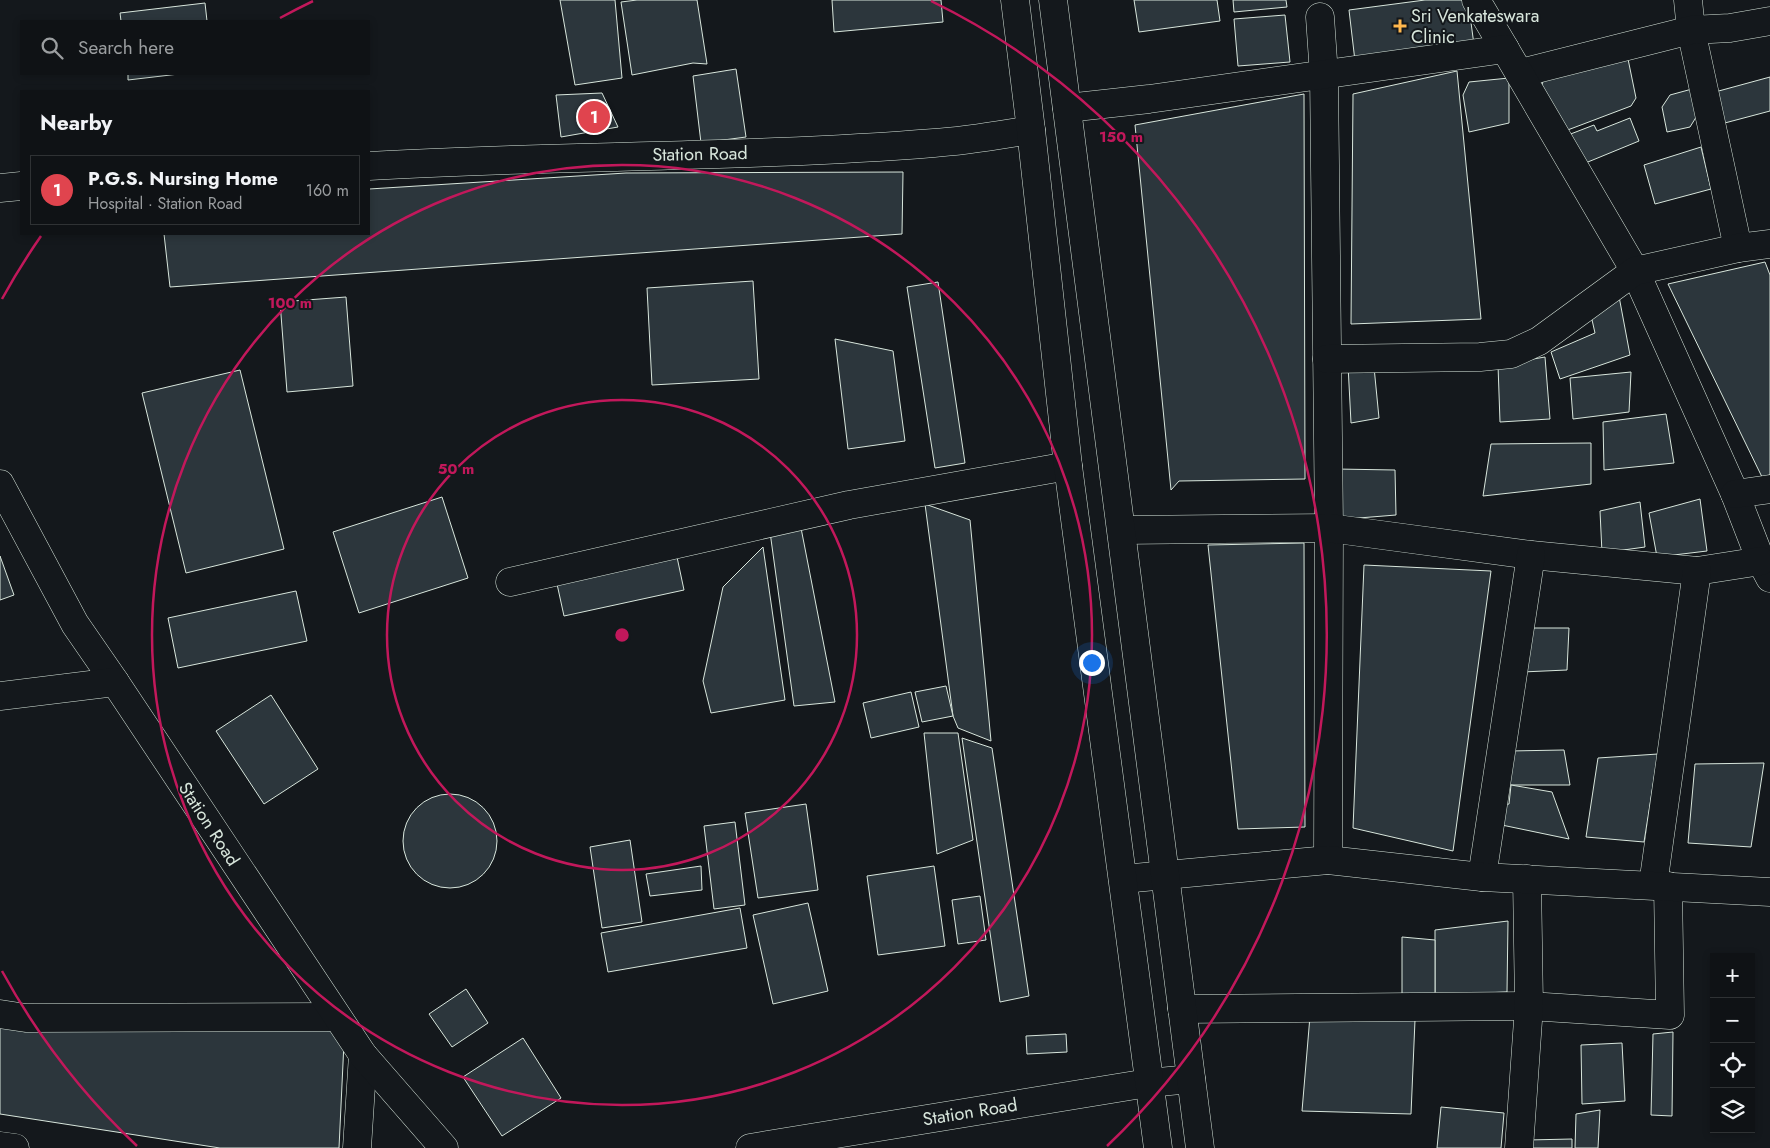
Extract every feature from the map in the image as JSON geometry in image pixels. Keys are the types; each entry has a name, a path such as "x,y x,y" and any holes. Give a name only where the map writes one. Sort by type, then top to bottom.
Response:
{"street":[{"path":"1014,0 1031,130 1068,466 1158,1148"},
{"path":"1053,0 1200,1148"},
{"path":"1122,530 1329,528 1531,555 1697,571 1765,570 1735,494 1635,271 1476,0"},
{"path":"1688,0 1691,30 1738,248"},
{"path":"1320,17 1324,75 1328,358 1328,860"},
{"path":"1520,73 1691,30 1730,28 1770,20"},
{"path":"1067,108 1324,75 1505,49"},
{"name":"Station Road","path":"370,166 578,156 758,153 936,143 1031,130"},
{"path":"0,188 20,186"},
{"path":"1328,358 1480,358 1511,354 1538,341 1635,271 1738,248 1770,244"},
{"path":"510,582 849,505 1068,466"},
{"name":"Station Road","path":"0,484 75,624 336,1017 363,1055 444,1148"},
{"path":"1735,494 1770,490"},
{"path":"1482,877 1531,555"},
{"path":"1182,1009 1529,1006 1670,1015 1660,885 1697,571"},
{"path":"0,696 115,682"},
{"path":"1123,879 1328,860 1482,877 1770,892"},
{"path":"1519,1148 1529,1006 1527,879"},
{"path":"0,1014 26,1018 336,1017"},
{"path":"357,1148 363,1055"},
{"name":"Station Road","path":"750,1148 1148,1083 1191,1079"},
{"path":"0,1146 16,1148"}],"building":[{"path":"560,0 615,0 622,78 575,85"},
{"path":"637,0 697,0 707,64 693,63 632,75 621,2"},
{"path":"832,0 941,0 943,22 834,32"},
{"path":"1134,0 1217,0 1220,21 1139,32"},
{"path":"1233,0 1286,0 1287,7 1234,12"},
{"path":"1425,0 1468,0 1474,45 1355,61 1349,10"},
{"path":"205,3 207,20 121,20 120,13"},
{"path":"1285,15 1290,62 1238,66 1234,19"},
{"path":"1628,59 1636,98 1631,106 1565,131 1541,87 1544,79"},
{"path":"736,69 746,137 701,143 693,76"},
{"path":"1457,71 1481,319 1351,324 1353,94"},
{"path":"128,75 170,75 128,80"},
{"path":"1770,77 1770,111 1721,124 1715,92"},
{"path":"1509,78 1509,123 1469,132 1463,95 1469,82"},
{"path":"1692,89 1703,106 1690,127 1667,132 1662,107 1670,95"},
{"path":"602,93 618,127 561,137 556,95"},
{"path":"1304,94 1305,479 1179,481 1171,490 1135,125"},
{"path":"1630,118 1639,141 1583,164 1568,135 1594,125 1597,131"},
{"path":"1701,147 1711,189 1655,204 1644,165"},
{"path":"903,172 902,234 170,287 164,235 370,235 370,189 626,173"},
{"path":"1765,262 1770,275 1770,475 1762,477 1668,284"},
{"path":"753,281 759,379 652,385 647,288"},
{"path":"938,282 965,463 935,468 907,287"},
{"path":"1618,291 1630,355 1560,379 1551,352 1595,333 1590,311"},
{"path":"346,297 353,386 287,392 280,302"},
{"path":"835,339 893,351 905,441 848,449"},
{"path":"1545,357 1550,419 1500,422 1498,365"},
{"path":"1348,365 1374,367 1379,418 1351,423"},
{"path":"240,370 284,549 186,573 142,393"},
{"path":"1631,372 1629,412 1573,419 1570,378"},
{"path":"1666,414 1674,463 1604,470 1603,422"},
{"path":"1591,443 1591,484 1483,496 1491,444"},
{"path":"1336,469 1395,470 1396,515 1334,520"},
{"path":"442,497 468,578 359,613 333,532"},
{"path":"1700,499 1707,551 1657,557 1649,513"},
{"path":"1640,502 1645,547 1602,553 1600,511"},
{"path":"925,504 970,520 991,741 958,728 953,716"},
{"path":"801,528 835,702 794,706 770,532"},
{"path":"1304,543 1305,827 1238,829 1208,545"},
{"path":"763,547 785,700 711,713 703,681 723,587"},
{"path":"0,556 14,595 0,600"},
{"path":"677,557 684,590 564,616 557,584"},
{"path":"1364,565 1491,571 1453,851 1353,828"},
{"path":"296,591 307,641 178,668 168,618"},
{"path":"1527,628 1569,628 1567,670 1522,672"},
{"path":"946,686 953,716 922,722 915,692"},
{"path":"911,692 919,727 871,738 863,703"},
{"path":"271,695 318,769 264,804 216,731"},
{"path":"924,733 958,733 973,840 937,854"},
{"path":"962,738 992,748 1029,996 1000,1002"},
{"path":"1564,750 1570,785 1504,785 1509,751"},
{"path":"1658,754 1644,842 1586,837 1598,758"},
{"path":"1764,763 1751,847 1688,843 1695,764"},
{"path":"1511,785 1552,792 1569,839 1497,824 1498,806 1509,804"},
{"path":"450,794 468,797 483,808 494,823 497,841 494,859 483,874 468,885 450,888 432,885 417,874 406,859 403,841 406,823 417,808 432,797"},
{"path":"806,804 818,890 758,898 745,813"},
{"path":"735,822 745,905 714,909 704,826"},
{"path":"630,840 642,922 602,928 590,847"},
{"path":"701,866 702,890 650,896 646,874"},
{"path":"934,866 945,946 878,955 867,876"},
{"path":"980,896 986,940 958,944 952,900"},
{"path":"808,903 828,991 773,1004 753,915"},
{"path":"740,908 747,948 608,972 601,933"},
{"path":"1508,921 1507,992 1435,995 1435,930"},
{"path":"1402,937 1435,940 1435,995 1402,996"},
{"path":"466,989 488,1023 452,1047 429,1014"},
{"path":"1310,1016 1415,1020 1411,1114 1302,1111"},
{"path":"0,1022 324,1024 344,1042 339,1148 220,1148 0,1114"},
{"path":"1673,1032 1672,1116 1651,1115 1653,1034"},
{"path":"1066,1034 1067,1052 1027,1054 1026,1036"},
{"path":"523,1038 561,1098 502,1136 463,1077"},
{"path":"1622,1043 1625,1101 1582,1104 1581,1045"},
{"path":"1441,1107 1504,1113 1501,1148 1437,1148"},
{"path":"1600,1110 1598,1148 1575,1148 1576,1114"},
{"path":"1572,1139 1572,1148 1528,1148 1527,1140"}],"place":[{"name":"Sri Venkateswara Clinic","path":"1400,26"},
{"name":"P.G.S. Nursing Home","path":"594,117"}]}
